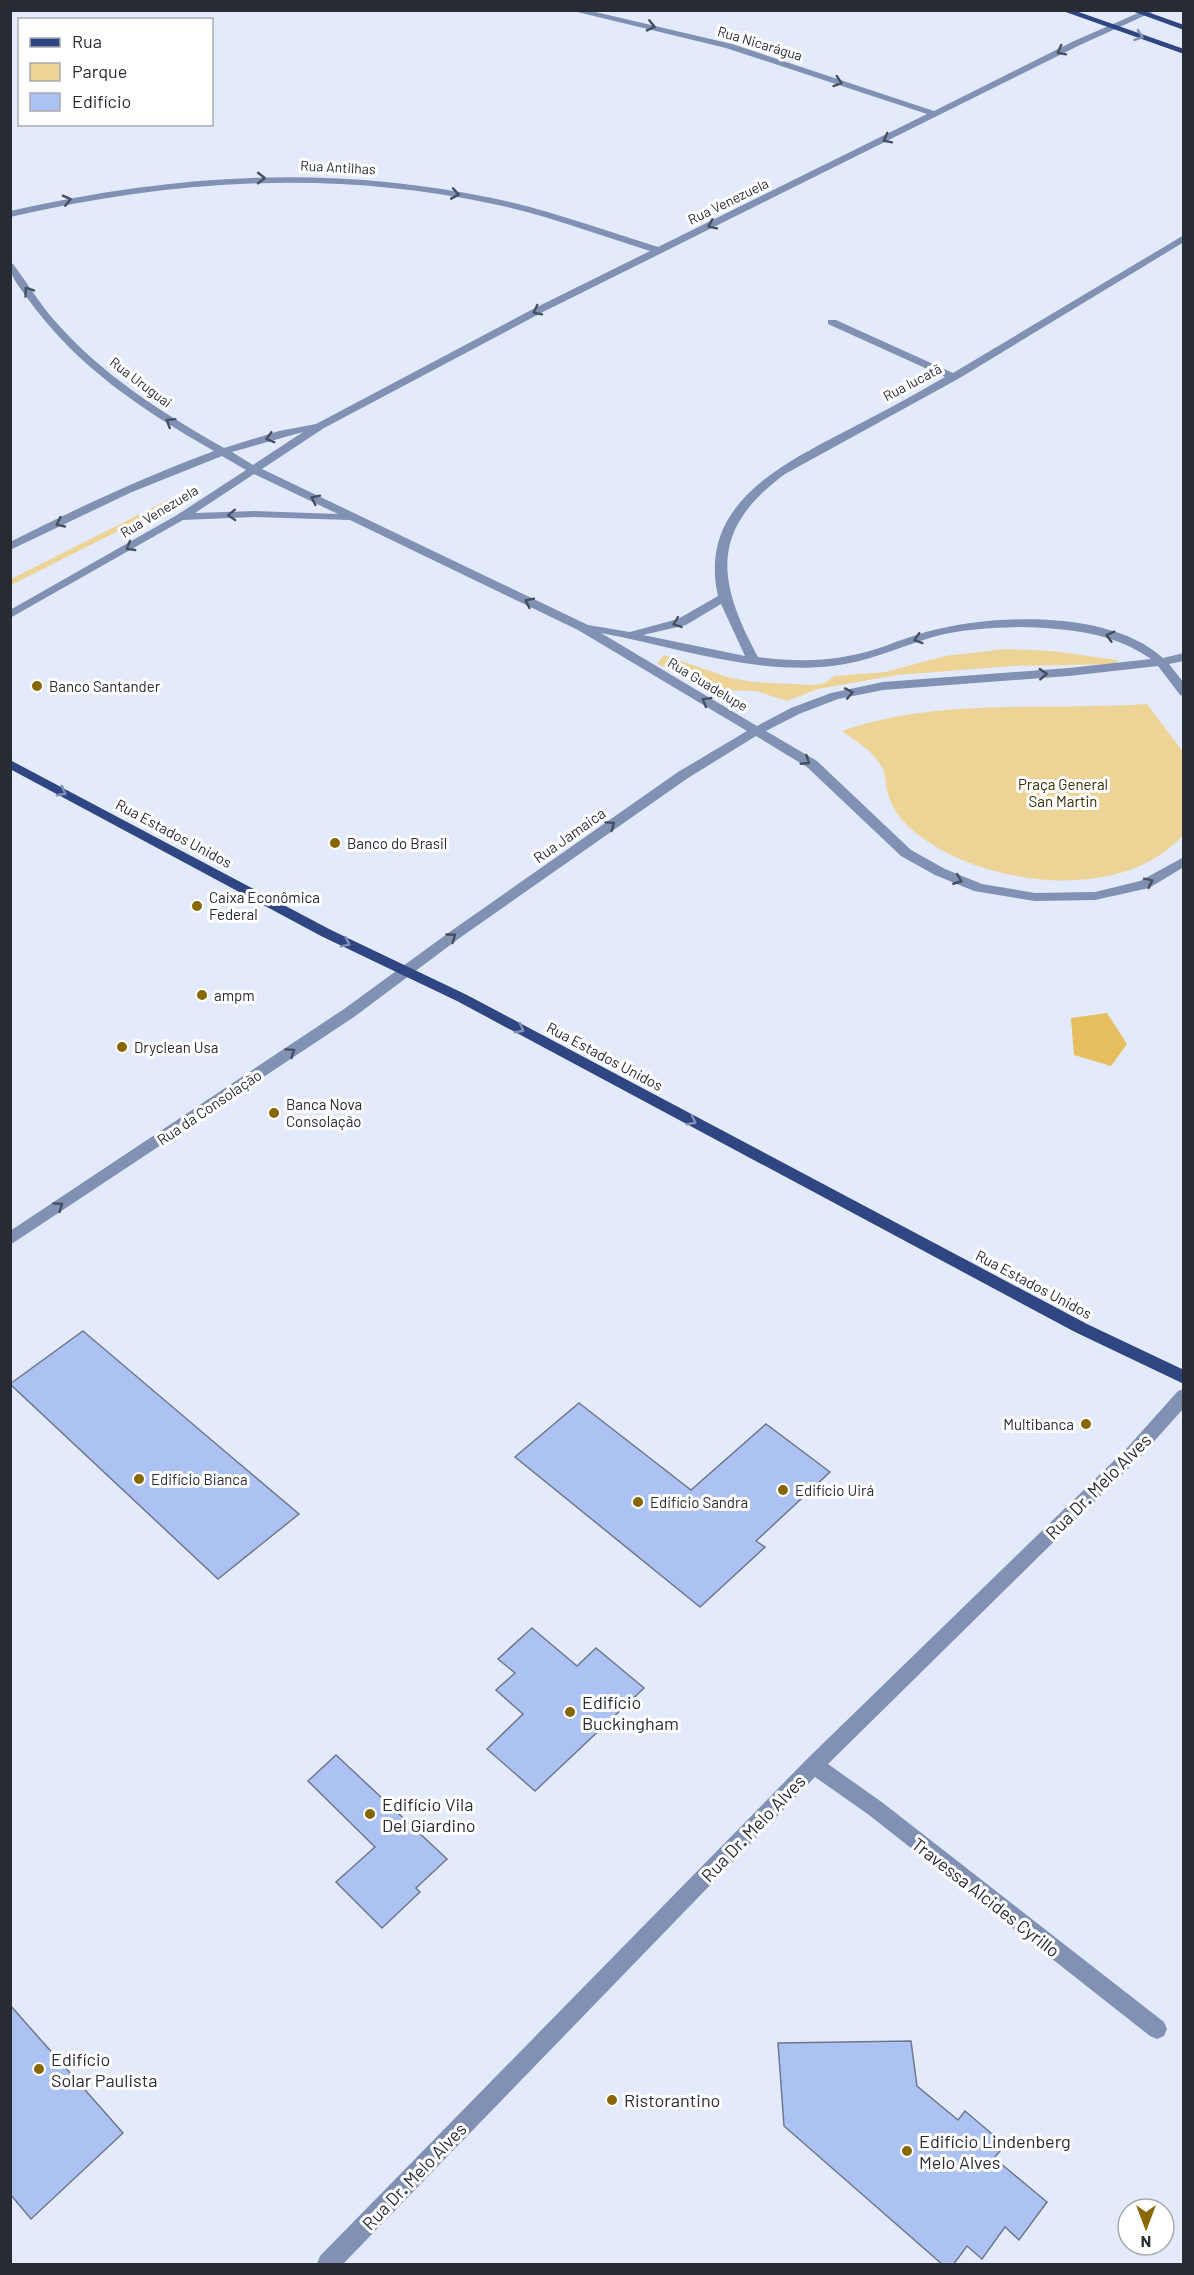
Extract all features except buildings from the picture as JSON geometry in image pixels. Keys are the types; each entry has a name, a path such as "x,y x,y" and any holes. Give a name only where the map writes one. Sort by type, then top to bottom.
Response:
{"main road":[{"path":"1064,10 1184,52"},
{"path":"1133,10 1184,28"},
{"name":"Rua Estados Unidos","path":"10,764 326,933 462,998 1081,1328 1184,1378"}],"street":[{"name":"Rua Nicarágua","path":"573,10 729,46 935,114"},
{"name":"Rua Venezuela","path":"10,615 181,518 320,426 539,310 1077,43 1154,10"},
{"name":"Rua Antilhas","path":"10,214 75,198 170,183 251,178 325,179 411,186 495,201 659,251"},
{"name":"Rua Iucatã","path":"753,660 723,598 720,560 731,525 746,501 769,480 802,459 954,377 1184,238"},
{"name":"Rua Uruguai","path":"10,266 50,322 112,382 167,420 253,469"},
{"path":"832,322 954,377"},
{"name":"Rua Venezuela","path":"10,547 170,471 221,452 297,430 320,426"},
{"name":"Rua Guadelupe","path":"253,469 582,627 756,731 795,711 835,696 883,686 1069,672 1161,662 1184,657"},
{"path":"181,518 254,514 353,518"},
{"path":"626,634 682,622 723,598"},
{"path":"582,627 753,660 802,664 840,661 871,655 937,633 987,625 1035,623 1083,628 1120,638 1151,653 1161,662 1184,692"},
{"path":"756,731 812,764 906,853 940,872 979,888 1035,897 1095,896 1144,885 1184,861"},
{"name":"Rua Jamaica","path":"404,972 683,775 756,731"},
{"name":"Rua da Consolação","path":"10,1239 339,1020 404,972"},
{"name":"Rua Dr. Melo Alves","path":"328,2265 814,1765 1132,1453 1184,1396"},
{"name":"Travessa Alcides Cyrillo","path":"814,1765 876,1809 1157,2030"}],"green space":[{"path":"184,492 190,495 11,585 11,579"},
{"path":"1005,649 1052,651 1117,660 1117,664 1012,666 897,675 818,689 787,701 756,691 723,690 657,664 664,655 730,678 754,682 815,685 825,683 835,676 886,672 945,656"},
{"name":"Praça General San Martin","path":"1147,704 1183,752 1183,835 1156,857 1123,872 1087,879 1048,880 1009,874 971,864 938,848 902,820 890,801 880,764 867,750 842,731 879,720 955,709"}],"shaded area":[{"path":"1107,1013 1127,1044 1111,1066 1074,1055 1071,1018"}],"place":[{"name":"Banco Santander","path":"37,686"},
{"name":"Banco do Brasil","path":"335,843"},
{"name":"Caixa Econômica Federal","path":"197,906"},
{"name":"ampm","path":"202,995"},
{"name":"Dryclean Usa","path":"122,1047"},
{"name":"Banca Nova Consolação","path":"274,1113"},
{"name":"Multibanca","path":"1086,1424"},
{"name":"Edifício Bianca","path":"139,1479"},
{"name":"Edifício Uirá","path":"783,1490"},
{"name":"Edifício Sandra","path":"638,1502"},
{"name":"Edifício Buckingham","path":"570,1712"},
{"name":"Edifício Vila Del Giardino","path":"370,1814"},
{"name":"Edifício Solar Paulista","path":"39,2069"},
{"name":"Ristorantino","path":"612,2100"},
{"name":"Edifício Lindenberg Melo Alves","path":"907,2151"}]}
